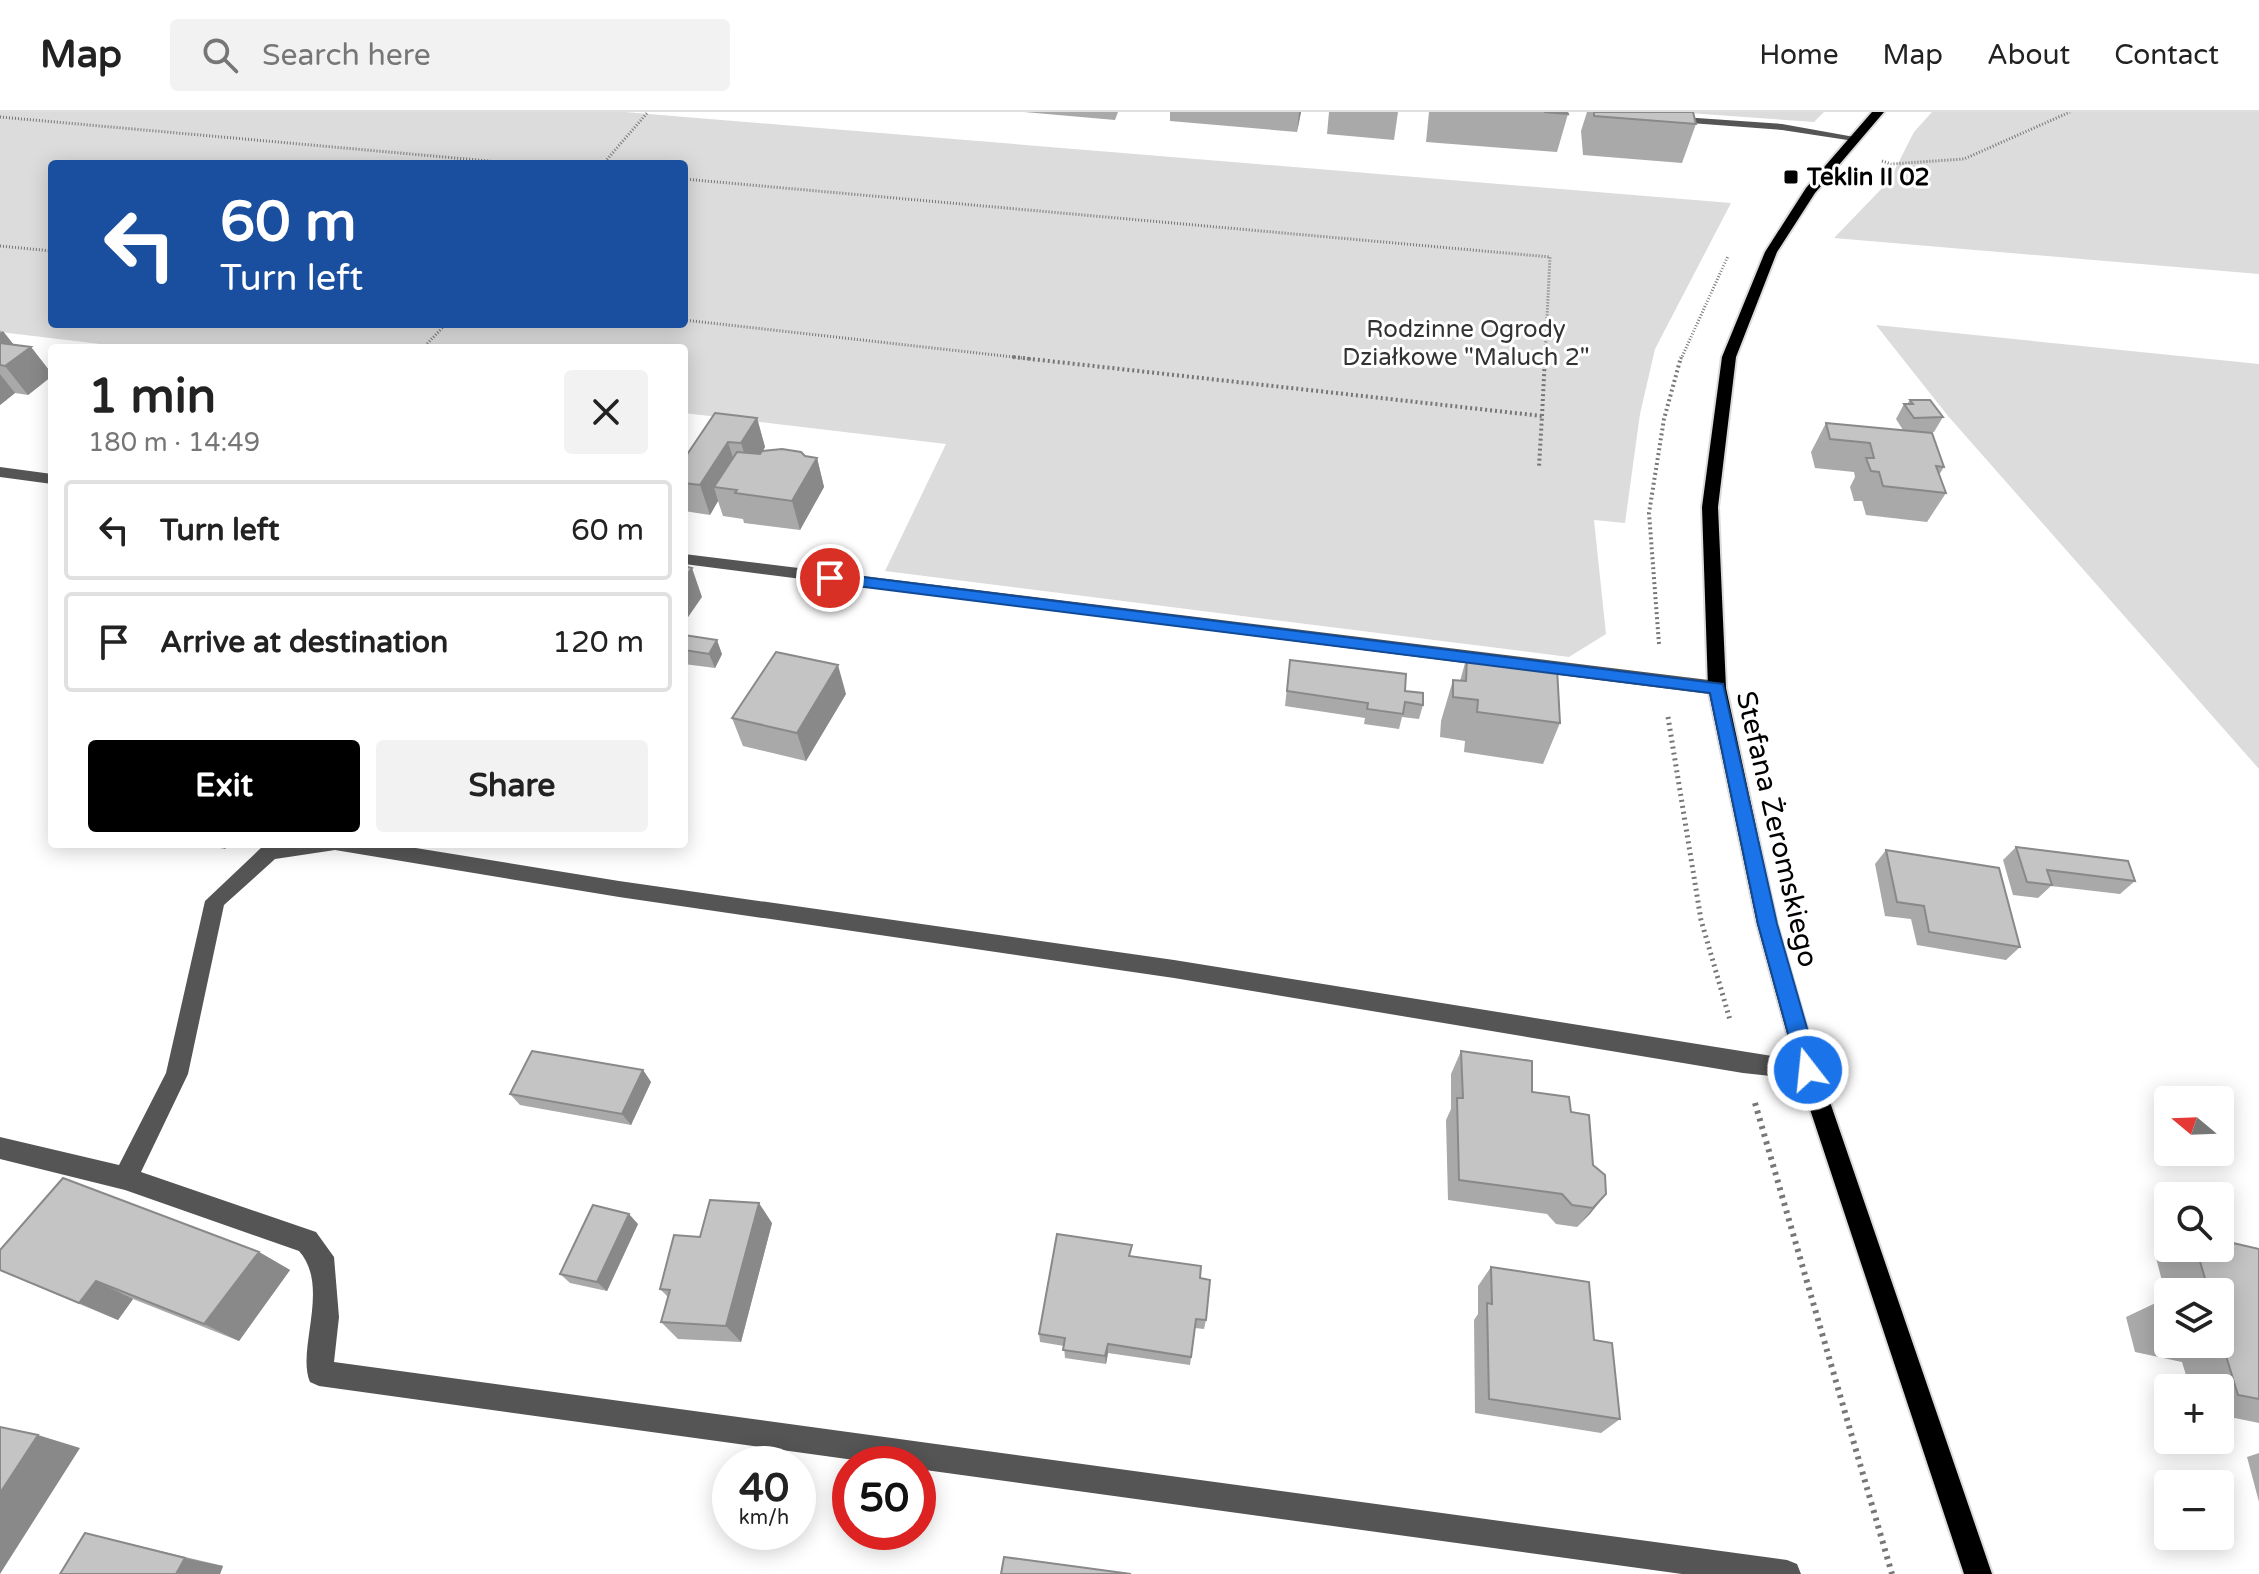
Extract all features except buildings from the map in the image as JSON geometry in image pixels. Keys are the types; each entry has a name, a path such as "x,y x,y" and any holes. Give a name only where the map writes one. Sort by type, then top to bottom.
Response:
{"main road":[{"name":"Stefana Żeromskiego","path":"1878,112 1810,191 1771,252 1729,357 1710,507 1717,688 1767,924 1808,1070 1978,1574"}],"lane":[{"path":"1653,118 1782,127 1849,145"},
{"path":"0,472 48,478"},
{"path":"688,559 1717,688"},
{"path":"125,1178 177,1074 215,901 270,852 300,848"},
{"path":"366,848 619,889 1174,969 1743,1063 1808,1070"},
{"path":"0,1148 125,1178 307,1241 321,1257 326,1317 319,1373 1787,1574"}],"path":[{"path":"606,160 648,112"},
{"path":"1849,145 1891,164 1964,159 2070,112"},
{"path":"0,117 478,160"},
{"path":"688,179 1550,257 1539,467"},
{"path":"0,246 48,251"},
{"path":"688,320 1542,416"},
{"path":"427,344 442,328"}],"green space":[{"name":"Rodzinne Ogrody Działkowe \"Maluch 2\"","path":"0,112 625,112 1731,203 1655,349 1640,414 1625,523 1594,520 1606,634 1569,657 885,571 946,444 688,413 688,344 100,344 0,332"},
{"path":"1674,112 1824,112 1814,122"},
{"path":"1932,112 2259,112 2259,274 1834,238 1889,181 1914,132"},
{"path":"1876,325 2259,364 2259,769 1948,416"}],"place":[{"name":"Teklin II 02","path":"1791,177"}],"route":[{"path":"830,578 1717,688 1767,924 1808,1070"}]}
